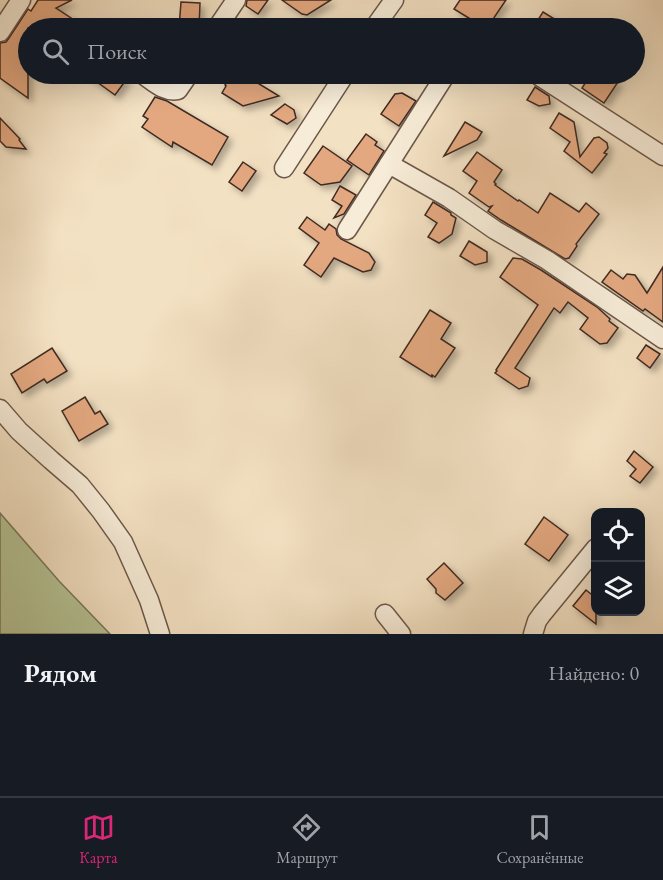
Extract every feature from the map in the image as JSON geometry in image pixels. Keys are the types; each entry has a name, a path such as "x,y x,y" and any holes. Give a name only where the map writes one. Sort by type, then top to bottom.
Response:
{"street":[{"path":"0,32 21,0"},
{"path":"224,18 236,0"},
{"path":"381,18 393,0"},
{"path":"158,84 173,91 178,90 182,84"},
{"path":"284,168 339,84"},
{"path":"347,230 440,84"},
{"path":"551,84 663,156"},
{"path":"389,164 548,260 663,339"},
{"path":"0,409 19,431 80,485 123,542 160,634"},
{"path":"532,634 542,614 591,554"},
{"path":"385,615 401,634"}],"green space":[{"path":"0,513 59,581 110,634 0,634"}],"building":[{"path":"38,0 72,0 56,8 71,18 22,18 28,9 31,11"},
{"path":"247,0 268,0 258,14 246,6"},
{"path":"282,0 331,0 307,15"},
{"path":"460,0 506,0 494,18 469,18 454,9"},
{"path":"181,2 200,3 199,18 180,18"},
{"path":"543,12 553,18 539,18"},
{"path":"18,24 18,84 28,84 28,98 0,78 0,43 6,42"},
{"path":"100,84 123,84 115,95"},
{"path":"259,84 279,96 243,106 222,93 225,85"},
{"path":"585,84 617,84 604,103 582,88"},
{"path":"535,87 549,96 550,104 539,106 527,100"},
{"path":"402,93 416,101 399,126 381,114 395,94"},
{"path":"155,97 167,101 228,137 212,165 173,142 172,147 142,127 148,119 143,116"},
{"path":"285,104 294,110 296,118 287,124 271,115"},
{"path":"559,113 574,122 580,157 594,138 599,137 607,143 608,148 604,153 607,154 592,173 564,151 570,142 550,128"},
{"path":"0,118 20,139 26,149 6,147 0,141"},
{"path":"465,122 482,132 477,140 444,156"},
{"path":"366,134 377,142 375,145 384,151 369,175 347,160"},
{"path":"323,146 352,166 340,182 321,185 304,173"},
{"path":"477,152 502,170 494,182 495,185 538,213 550,193 579,212 586,203 599,214 576,244 569,258 565,259 501,220 488,211 492,206 489,207 469,193 477,181 463,171"},
{"path":"243,162 256,171 242,191 229,182"},
{"path":"340,186 356,195 344,214 334,218 342,206 332,200"},
{"path":"433,202 456,218 452,234 439,243 428,237 437,223 425,215"},
{"path":"307,217 325,230 329,224 336,229 341,239 369,253 375,262 371,270 363,272 334,258 321,277 304,265 319,243 299,228"},
{"path":"469,241 487,252 487,262 475,265 460,256"},
{"path":"513,258 522,259 541,270 597,307 618,328 607,343 600,344 580,329 588,318 568,302 560,313 554,308 515,368 530,378 528,386 519,389 495,373 538,305 500,277"},
{"path":"663,267 663,322 602,282 611,270 623,279 627,274 635,275 647,293"},
{"path":"430,310 451,323 441,339 455,348 435,377 400,357"},
{"path":"646,345 660,354 650,368 637,358"},
{"path":"52,348 67,371 47,383 44,379 22,393 11,374"},
{"path":"85,397 95,414 100,411 108,424 79,441 62,411"},
{"path":"634,451 653,467 640,483 630,476 636,469 627,461"},
{"path":"544,517 568,535 549,561 525,544"},
{"path":"444,563 463,583 445,600 436,593 436,589 427,579"},
{"path":"586,590 591,594 591,616 596,616 596,624 573,606"}]}
